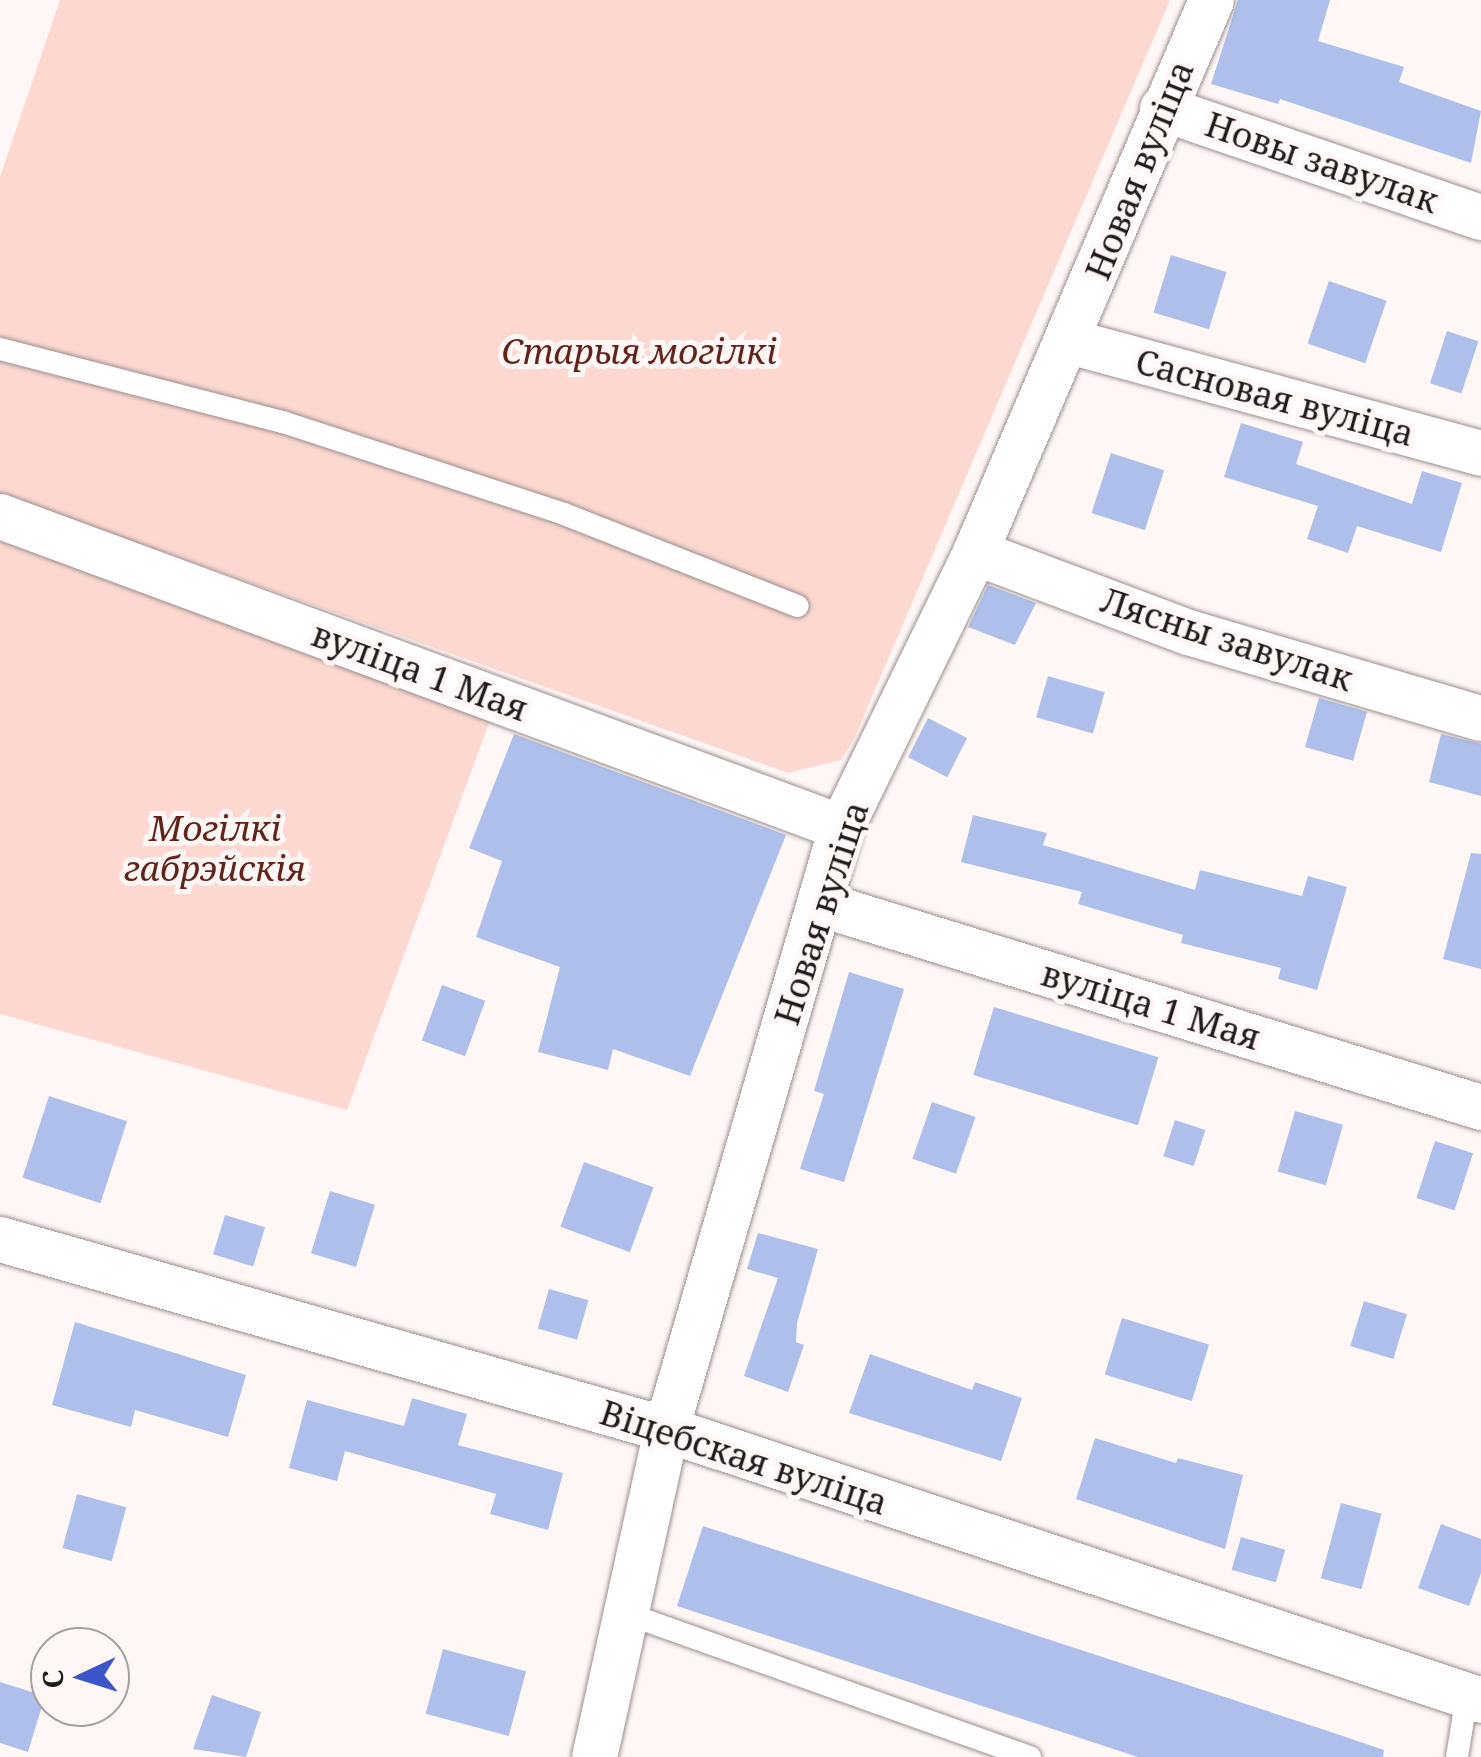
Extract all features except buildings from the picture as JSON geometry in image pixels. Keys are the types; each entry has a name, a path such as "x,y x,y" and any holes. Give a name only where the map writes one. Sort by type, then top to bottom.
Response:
{"street":[{"name":"Новая вуліца","path":"594,1757 666,1429 841,828 976,552 1211,0"},
{"name":"Новы завулак","path":"1162,108 1481,217"},
{"name":"Сасновая вуліца","path":"1069,341 1481,454"},
{"name":"вуліца 1 Мая","path":"0,516 841,828"},
{"name":"Лясны завулак","path":"976,552 1188,632 1481,718"},
{"name":"вуліца 1 Мая","path":"820,904 1481,1107"},
{"name":"Віцебская вуліца","path":"0,1239 666,1429 1474,1698"}],"lane":[{"path":"0,349 284,422 564,514 798,606"},
{"path":"625,1613 1030,1757"},
{"path":"1457,1757 1474,1698"}],"green space":[{"name":"Старыя могілкі","path":"60,0 1170,0 854,739 841,760 788,773 0,494 0,177"},
{"name":"Могілкі габрэйскія","path":"0,541 492,715 347,1110 0,1014"}]}
